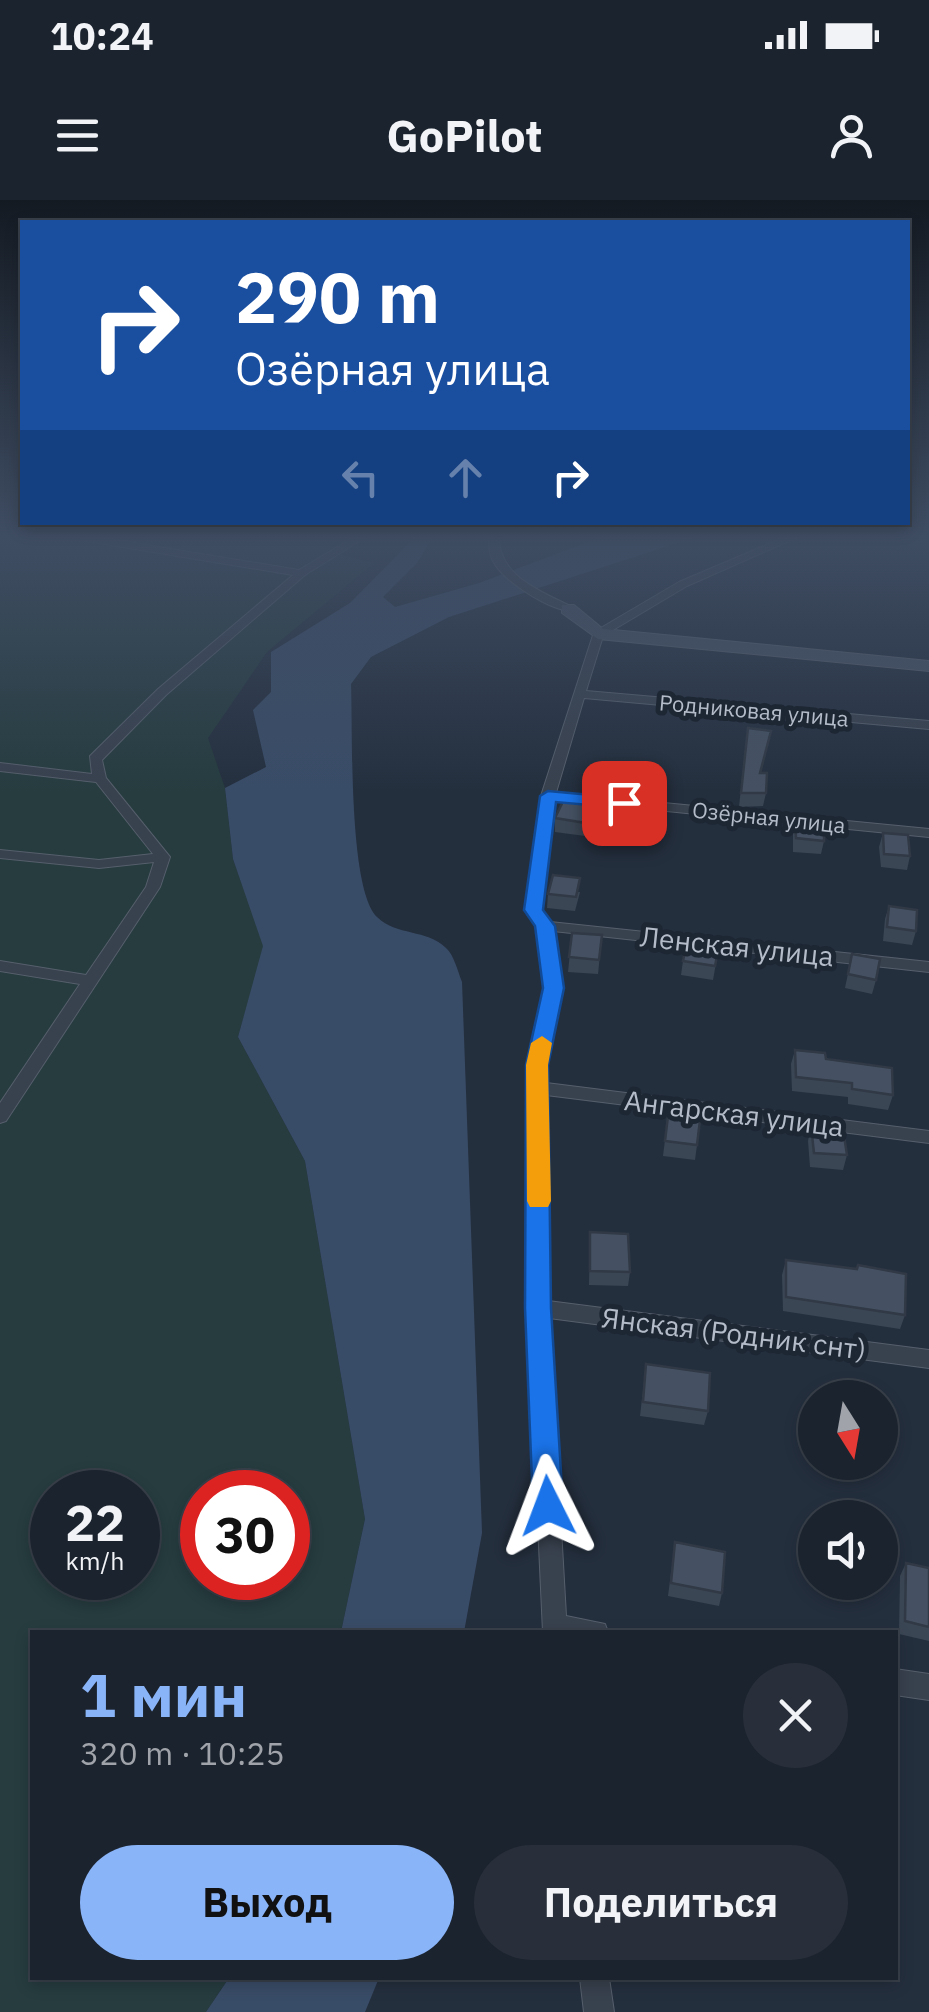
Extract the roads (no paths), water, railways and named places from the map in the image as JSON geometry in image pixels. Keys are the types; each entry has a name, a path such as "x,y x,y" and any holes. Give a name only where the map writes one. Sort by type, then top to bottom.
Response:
{"street":[{"path":"163,856 100,779 95,759 162,692 245,622"},
{"path":"583,622 598,634 929,666"},
{"path":"555,1629 538,1308 537,1065 554,988 545,926 534,910 548,796 598,634 619,622"},
{"name":"Родниковая улица","path":"579,694 929,725"},
{"path":"0,767 100,779"},
{"name":"Озёрная улица","path":"548,796 929,833"},
{"path":"0,854 98,864 163,856"},
{"path":"0,1117 7,1095 152,887 163,856"},
{"name":"Ленская улица","path":"545,926 929,968"},
{"path":"0,966 90,981"},
{"name":"Ангарская улица","path":"540,1088 929,1137"},
{"name":"Янская (Родник снт)","path":"538,1308 929,1359"},
{"path":"898,1682 929,1687"},
{"path":"595,1980 599,2012"}],"water":[{"path":"320,622 440,622 371,657 351,684 352,770 357,843 368,901 385,923 430,938 446,948 462,982 482,1533 464,1630 341,1630 365,1519 305,1161 238,1037 263,946 233,859 225,788 266,767 253,710 271,692 271,652"},
{"path":"228,1980 378,1980 365,2012 206,2012"}]}
